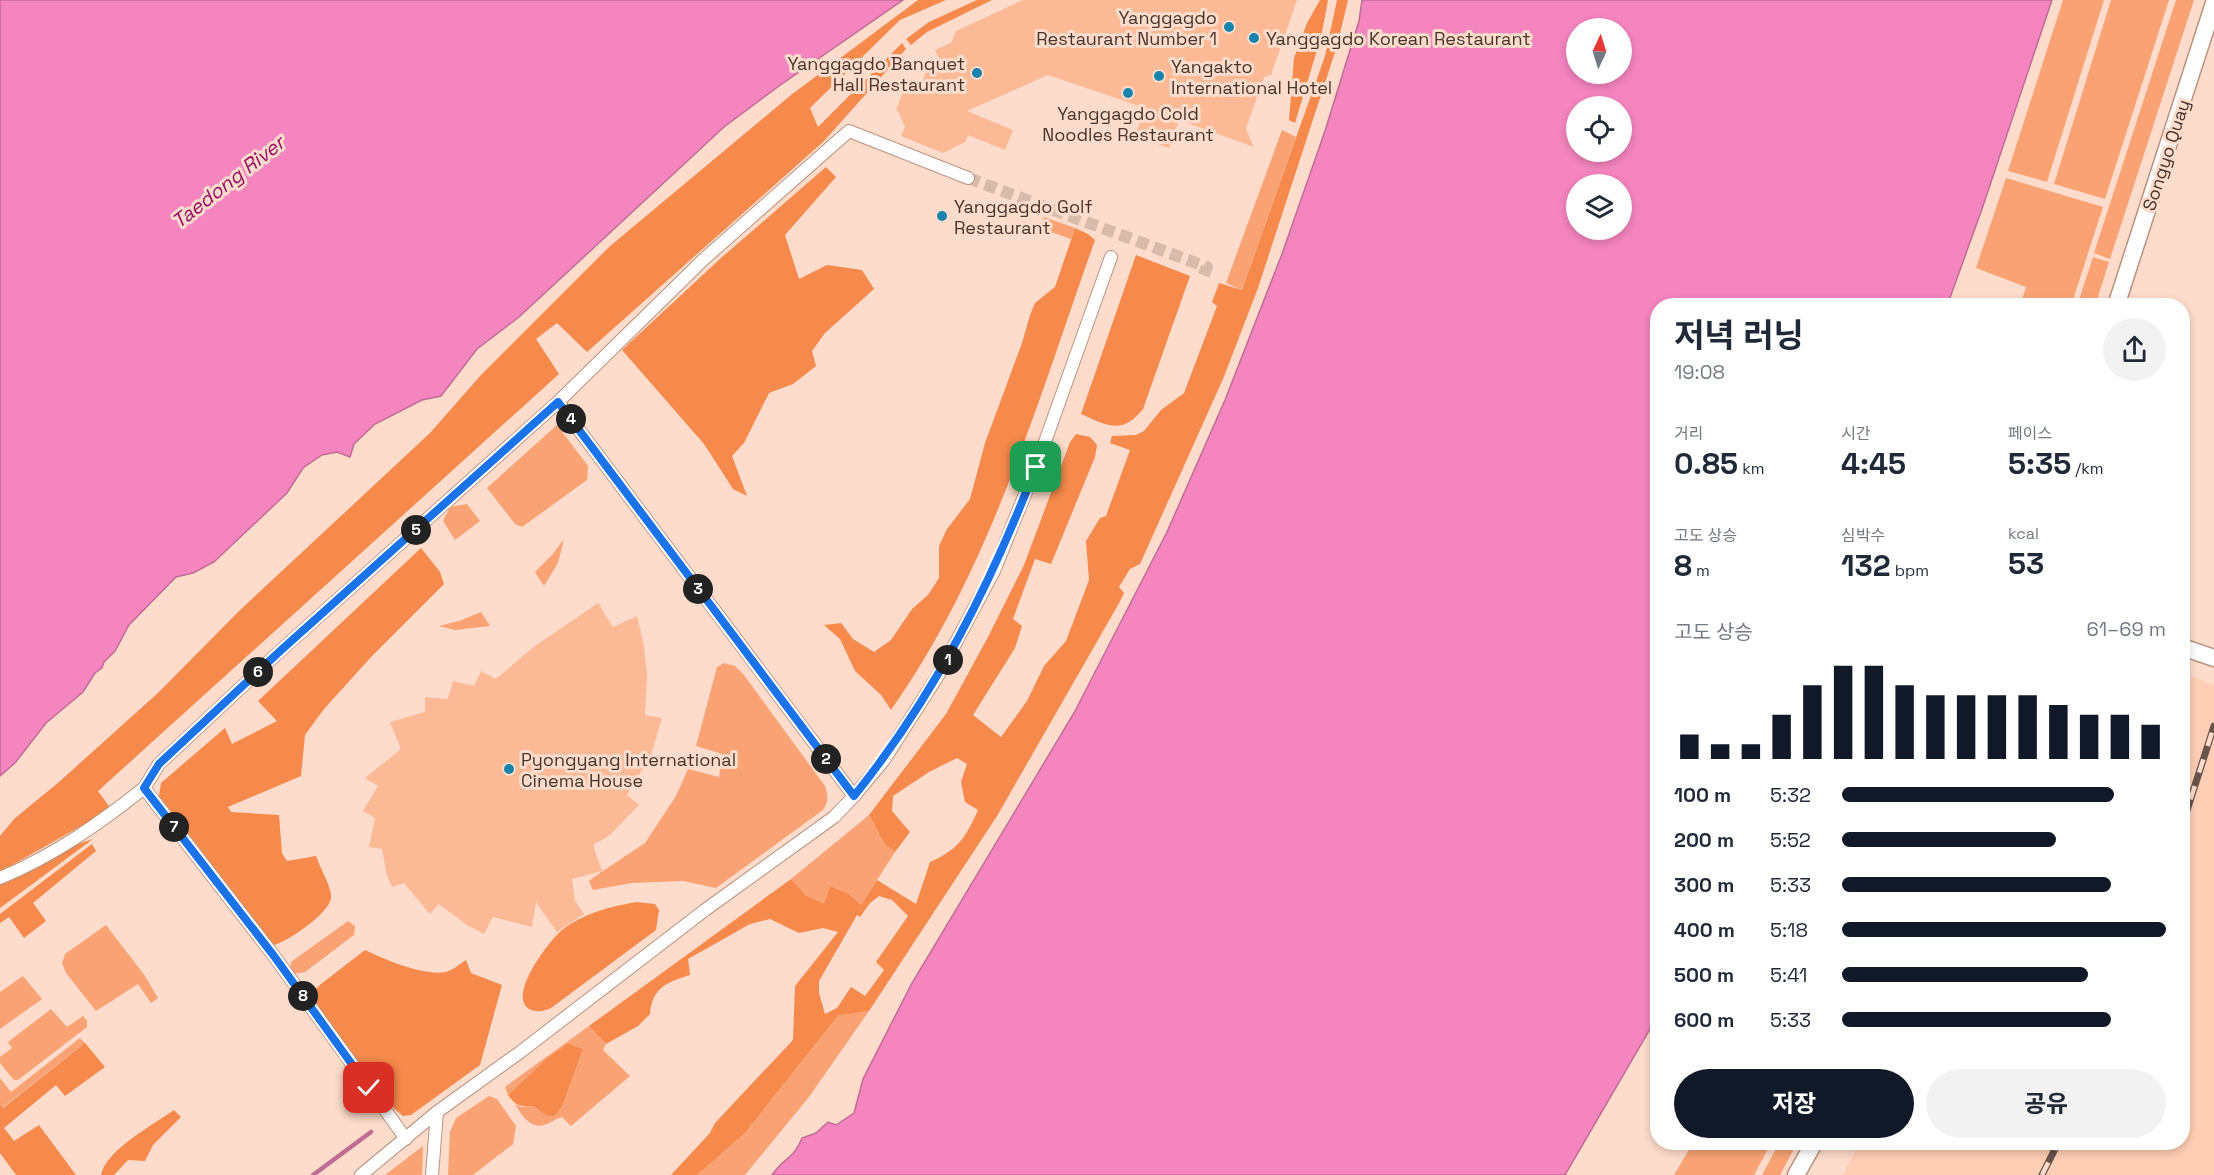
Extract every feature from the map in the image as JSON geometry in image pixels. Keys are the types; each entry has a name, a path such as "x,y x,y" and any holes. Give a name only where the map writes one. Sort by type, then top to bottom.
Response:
{"main road":[{"name":"Songyo Quay","path":"2119,298 2214,3"},
{"path":"2190,650 2214,658"},
{"path":"1796,1175 1810,1150"}],"street":[{"path":"0,878 30,866 99,824 144,788 159,764 279,652 558,402 704,259 849,131 968,178"},
{"path":"361,1175 437,1112 519,1053 705,910 834,817 884,760 959,640 994,571 1036,467 1111,257"},
{"path":"558,402 854,796"},
{"path":"144,788 274,956 406,1139"},
{"path":"432,1175 437,1112"}],"shaded area":[{"path":"918,0 946,0 900,20 810,108 818,127 902,43 906,49 824,141 587,352 557,323 536,339 559,374 98,791 111,809 0,872 0,836 14,819 59,782 159,692 238,612 430,433 481,375 609,247 791,95"},
{"path":"977,0 992,0 927,32 911,45 906,39 929,22"},
{"path":"1320,0 1328,0 1321,37 1295,123 1289,120 1294,58 1307,23"},
{"path":"1337,0 1348,0 1337,46 1258,288 1223,379 1140,564 1130,569 1119,587 1124,593 1118,605 997,816 869,1011 839,1015 744,1134 697,1175 671,1175 710,1133 715,1123 793,1040 795,986 838,932 823,928 799,933 770,919 750,924 688,959 690,975 662,987 654,998 650,1014 638,1026 606,1044 589,1026 791,879 807,896 824,904 830,886 849,894 861,905 877,880 916,904 930,862 948,853 960,842 978,810 965,802 961,782 967,764 957,758 929,772 893,796 892,811 910,832 895,852 885,845 869,815 946,714 988,637 1024,565 1070,442 1076,434 1090,437 1097,445 1095,457 1051,564 1035,559 1013,619 1022,626 1015,648 973,715 1001,737 1027,701 1044,666 1066,641 1089,580 1086,541 1100,518 1106,516 1130,450 1110,443 1112,436 1136,435 1144,431 1161,410 1184,393 1217,306 1212,302 1219,283 1242,290 1325,56","holes":["879,896 892,900 908,916 876,962 884,970 865,996 851,987 837,1008 825,1014 819,993 819,981 857,915 860,917 870,903"]},
{"path":"2063,0 2104,0 2047,182 2008,171"},
{"path":"2111,0 2169,0 2105,199 2054,184"},
{"path":"2176,0 2194,0 2110,259 2094,253"},
{"path":"1282,130 1296,137 1242,290 1226,283"},
{"path":"826,167 836,177 785,235 799,279 827,265 862,270 874,289 825,333 812,351 816,366 793,384 769,393 744,443 732,456 747,496 733,489 704,444 622,350 721,258"},
{"path":"2006,178 2103,207 2074,298 2023,298 2026,287 1976,268"},
{"path":"1044,217 1075,228 1071,239 1040,228"},
{"path":"1075,228 1095,240 1032,422 984,542 957,600 926,656 891,710 881,695 855,671 840,639 824,625 841,623 853,639 874,652 891,640 912,609 928,595 939,578 939,546 947,529 970,499 985,443 1030,315 1035,303 1055,287"},
{"path":"1136,255 1190,276 1143,409 1128,422 1114,426 1107,425 1081,414"},
{"path":"2093,257 2109,262 2098,298 2080,298"},
{"path":"557,425 588,466 587,480 522,527 515,524 487,488"},
{"path":"467,504 480,521 455,540 443,521 450,507"},
{"path":"564,539 558,563 544,586 535,572"},
{"path":"421,548 440,572 444,584 372,656 324,709 305,735 301,776 228,807 231,812 279,815 282,853 287,861 316,856 328,885 331,895 330,902 318,917 299,932 274,945 159,796 161,783 225,728 232,744 277,721 258,701"},
{"path":"481,612 490,626 455,630 439,626 459,621"},
{"path":"724,663 735,666 744,675 825,786 827,798 825,807 716,888 683,881 632,883 593,890 589,881 645,843 676,796 688,769 719,777 722,754 696,746 717,667"},
{"path":"2190,676 2214,685 2214,1175 1843,1175 1856,1150 2190,1150"},
{"path":"869,815 885,845 895,852 861,905 849,894 830,886 824,905 807,896 791,879"},
{"path":"93,839 0,908 0,885 75,845"},
{"path":"92,844 96,851 33,903 46,921 24,938 9,917 0,923 0,914"},
{"path":"636,902 655,904 659,910 656,930 551,1008 540,1011 529,1009 524,1002 523,992 526,981 540,956 562,930 588,915"},
{"path":"348,921 355,926 354,935 305,972 294,974 290,969 291,962"},
{"path":"106,925 145,976 158,998 151,1003 138,984 96,1011 66,973 62,963 65,954"},
{"path":"365,950 394,962 437,973 446,972 466,960 471,973 502,985 480,1065 411,1115 403,1116 385,1101 312,1001 311,994 321,984"},
{"path":"23,976 42,999 0,1029 0,992"},
{"path":"51,1009 67,1027 83,1016 87,1021 87,1027 18,1080 14,1080 0,1063 0,1057 12,1048 8,1042"},
{"path":"869,1011 809,1097 745,1175 697,1175 744,1134 840,1014"},
{"path":"589,1026 606,1044 603,1050 630,1076 571,1126 562,1117 539,1126 530,1123 515,1104 521,1107 533,1106 546,1114 554,1115 562,1107 583,1049 568,1043 547,1058 508,1095 505,1087"},
{"path":"80,1038 85,1043 2,1108 0,1078 11,1092"},
{"path":"85,1043 105,1067 65,1096 56,1085 4,1128 14,1141 39,1125 76,1175 16,1175 0,1153 0,1105 3,1108"},
{"path":"568,1043 583,1049 562,1107 554,1116 546,1115 533,1106 521,1106 513,1102 508,1095 547,1058"},
{"path":"489,1096 497,1099 516,1126 513,1144 473,1175 448,1175 450,1132 456,1118"},
{"path":"174,1110 181,1117 153,1145 145,1161 128,1160 114,1175 101,1175 104,1166 121,1148 143,1130"},
{"path":"423,1146 422,1175 385,1175"},
{"path":"1689,1150 1767,1150 1754,1175 1674,1175"},
{"path":"1775,1150 1793,1150 1780,1175 1762,1175"}],"water":[{"name":"Taedong River","path":"0,0 903,0 724,127 519,317 477,349 441,396 422,400 375,424 354,444 350,457 337,452 322,455 303,468 287,493 214,562 193,573 176,577 129,625 115,651 104,662 102,668 95,673 83,692 46,723 15,763 0,776"},
{"path":"1362,0 2052,0 1950,298 1650,298 1650,1029 1565,1175 772,1175 792,1154 802,1138 816,1133 828,1122 836,1125 854,1113 863,1079 912,983 1074,713 1167,532 1225,400 1282,254 1325,131 1359,21"}],"building":[{"name":"Yangakto International Hotel","path":"1023,0 1297,0 1271,75 1264,77 1246,129 1254,147 1179,120 1169,148 1135,136 1145,108 1048,75 967,111 1013,130 1005,150 968,135 965,142 943,153 901,136 905,127 896,110 903,92 921,85 927,69 941,63 935,50 951,43 956,31"},
{"name":"Pyongyang International Cinema House","path":"598,603 613,627 637,616 644,646 647,676 645,715 662,718 651,755 627,795 639,805 610,835 593,845 602,871 572,879 575,901 584,914 557,932 536,902 532,927 493,917 484,934 467,925 439,904 430,914 404,883 392,887 387,876 382,849 369,847 375,818 363,811 378,786 365,778 401,749 390,722 425,712 425,697 448,699 453,681 474,686 481,671 496,679 532,648"}],"waterway":[{"path":"313,1175 371,1132"}],"tunnel":[{"path":"968,178 1207,267 1203,277"}],"railway":[{"path":"2190,801 2214,726"},
{"path":"2042,1175 2054,1150"}],"place":[{"name":"Yanggagdo Restaurant Number 1","path":"1229,27"},
{"name":"Yanggagdo Korean Restaurant","path":"1254,38"},
{"name":"Yanggagdo Banquet Hall Restaurant","path":"977,73"},
{"name":"Yangakto International Hotel","path":"1159,76"},
{"name":"Yanggagdo Cold Noodles Restaurant","path":"1128,93"},
{"name":"Yanggagdo Golf Restaurant","path":"942,216"},
{"name":"Pyongyang International Cinema House","path":"509,769"}],"route":[{"path":"369,1088 274,956 144,788 159,764 279,652 558,402 854,796 884,760 910,722 959,640 994,571 1036,467"}]}
